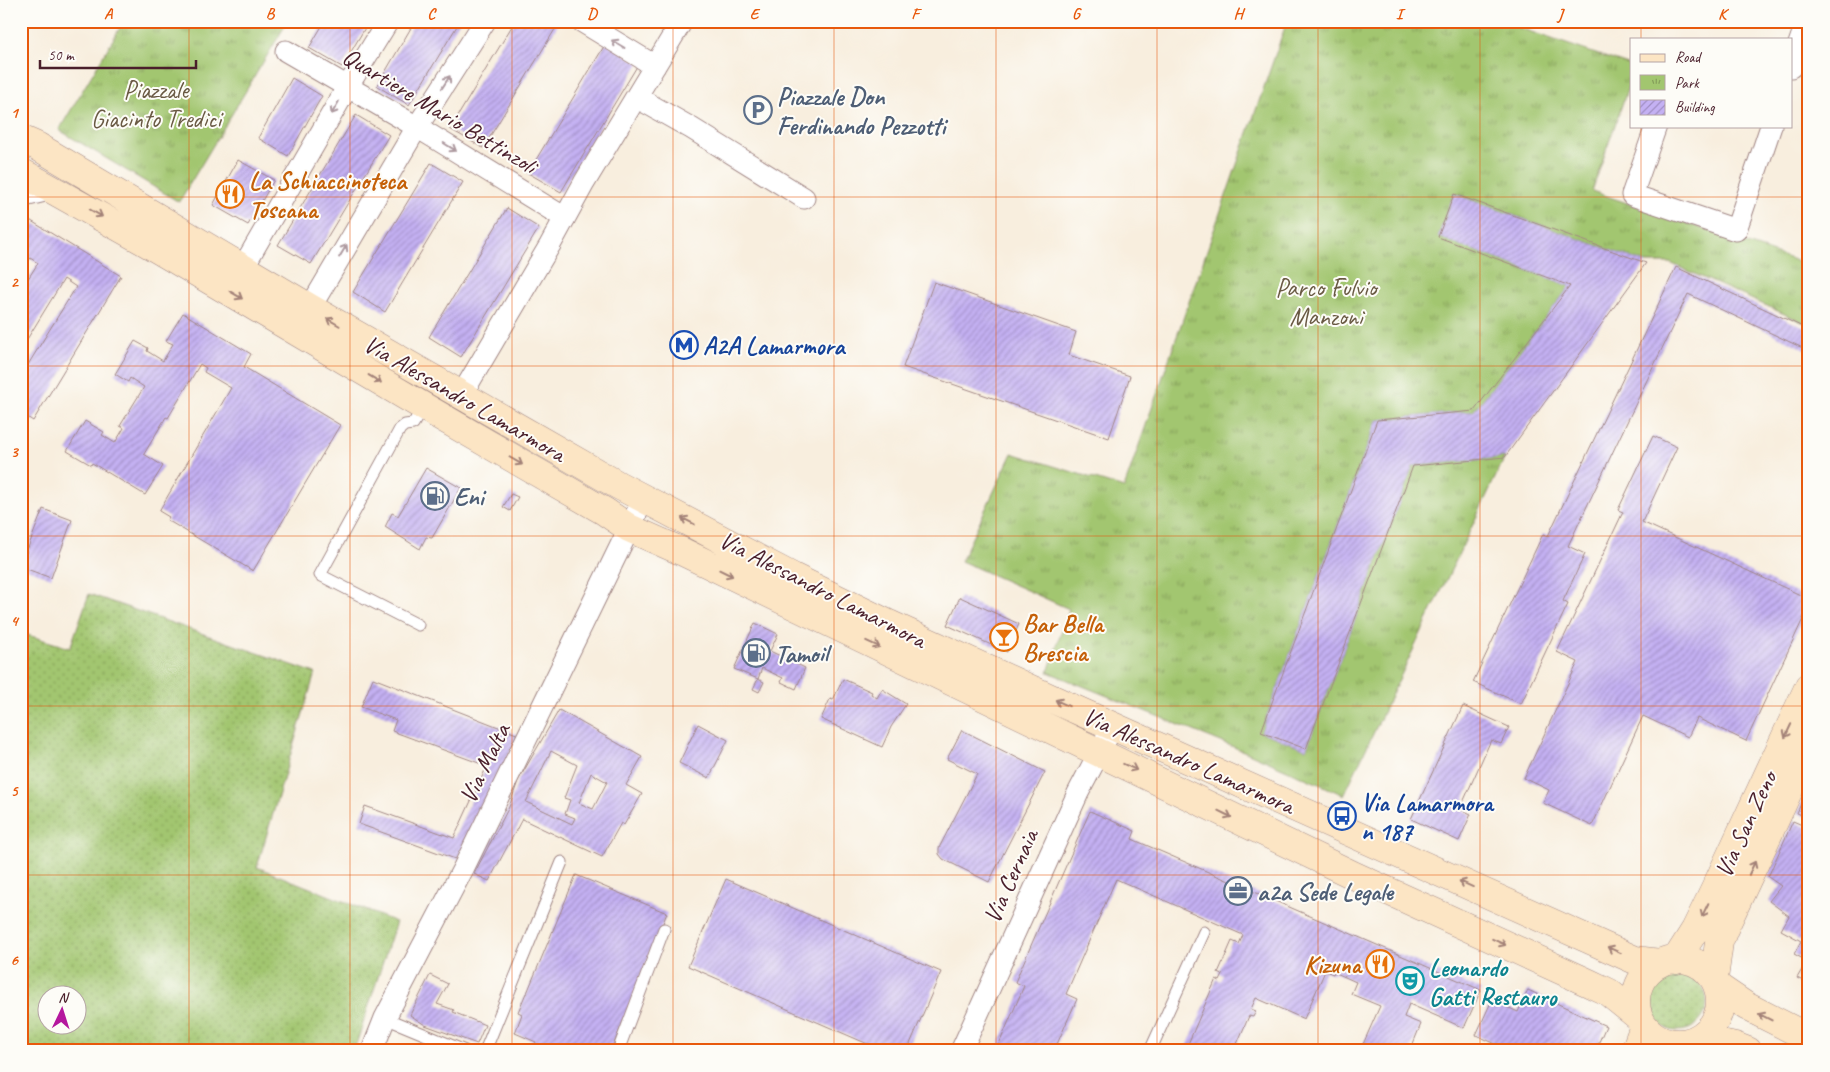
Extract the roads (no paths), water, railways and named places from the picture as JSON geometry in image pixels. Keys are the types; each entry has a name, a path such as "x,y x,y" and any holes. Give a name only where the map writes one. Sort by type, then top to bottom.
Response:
{"main road":[{"name":"Via Alessandro Lamarmora","path":"21,139 37,146 242,269 618,486 793,577 889,624 1112,726 1635,960 1668,961"},
{"name":"Via Alessandro Lamarmora","path":"21,172 142,240 423,407 604,511 629,528 683,552 1353,875 1608,992 1640,1031"},
{"name":"Via San Zeno","path":"1668,961 1695,930 1809,686"},
{"name":"Via San Zeno","path":"1716,983 1719,942 1724,929 1809,747"},
{"path":"1748,1051 1735,1046 1668,1042 1640,1031 1636,1002 1638,990 1646,975 1668,961 1687,960 1698,964 1707,971 1716,983 1746,1006 1809,1038"},
{"path":"1687,1044 1713,1025 1717,1016 1720,997 1716,983"}],"street":[{"path":"242,269 388,21"},
{"path":"310,308 417,127 485,21"},
{"path":"580,21 655,66"},
{"path":"461,396 584,183 682,21"},
{"path":"1792,64 1807,21"},
{"name":"Quartiere Mario Bettinzoli","path":"286,51 417,127 565,218"},
{"path":"636,97 691,128 804,198"},
{"path":"1655,128 1632,195 1736,230 1770,128"},
{"path":"21,199 24,196 53,189"},
{"name":"Via Malta","path":"372,1051 385,1018 464,868 616,559 644,498"},
{"name":"Via Cernaia","path":"961,1051 1078,793 1100,753 1112,726"}],"lane":[{"path":"418,625 320,575 400,429 406,425 413,424 423,407"},
{"path":"485,1051 562,862"},
{"path":"618,1051 664,929"},
{"path":"1150,1051 1204,932"},
{"path":"385,1018 465,1051"}],"place":[{"name":"Piazzale Don Ferdinando Pezzotti","path":"758,110"},
{"name":"La Schiaccinoteca Toscana","path":"230,194"},
{"name":"A2A Lamarmora","path":"684,345"},
{"name":"Eni","path":"435,496"},
{"name":"Bar Bella Brescia","path":"1004,637"},
{"name":"Tamoil","path":"756,653"},
{"name":"Via Lamarmora n 187","path":"1342,816"},
{"name":"a2a Sede Legale","path":"1238,891"},
{"name":"Kizuna","path":"1380,964"},
{"name":"Leonardo Gatti Restauro","path":"1410,981"}],"park label":[{"name":"Piazzale Giacinto Tredici","path":"156,104"},
{"name":"Parco Fulvio Manzoni","path":"1326,302"}]}
